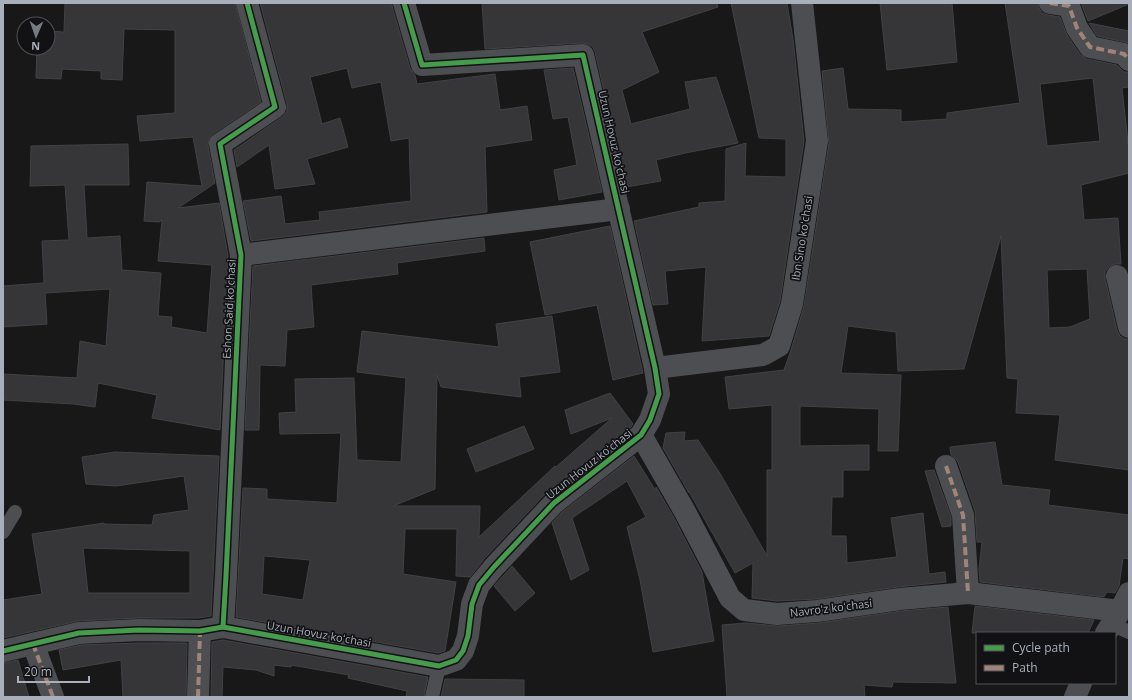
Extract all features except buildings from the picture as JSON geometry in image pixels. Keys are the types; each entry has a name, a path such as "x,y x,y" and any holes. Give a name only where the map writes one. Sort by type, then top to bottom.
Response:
{"street":[{"name":"Eshon Said koʻchasi","path":"223,627 241,255 220,144 275,107 247,3"},
{"name":"Uzun Hovuz koʻchasi","path":"3,651 79,633 139,630 200,631 223,627 438,666 456,660 463,651 468,636 472,604 479,585 554,503 641,435 650,420 659,394 655,368 583,55 422,65 404,3"},
{"name":"Ibn Sino koʻchasi","path":"655,368 763,355 778,346 792,304 817,141 802,3"},
{"path":"1064,4 1077,28 1090,47 1124,54 1129,60"},
{"name":"Uzun Hovuz koʻchasi","path":"241,255 619,209"},
{"path":"1117,276 1129,326"},
{"name":"Navroʻz koʻchasi","path":"641,435 684,510 730,598 744,610 777,614 817,611 900,599 968,593 1119,619"},
{"path":"946,466 963,515 968,593"},
{"path":"198,697 200,631"},
{"path":"33,644 53,697"},
{"path":"1074,697 1080,684"}],"lane":[{"path":"3,532 15,512"},
{"path":"432,697 438,666"}],"marked path":[{"path":"1050,3 1069,6 1077,28 1090,47 1124,54 1129,60"},
{"path":"946,466 963,515 968,593"},
{"path":"198,697 200,631"},
{"path":"33,644 53,697"}],"cycle path":[{"path":"223,627 241,255 220,144 275,107 247,3"},
{"path":"3,651 79,633 139,630 200,631 223,627 439,666 456,660 463,651 468,636 472,604 479,585 494,567 554,503 641,435 650,420 659,394 655,368 583,55 422,65 404,3"}]}
